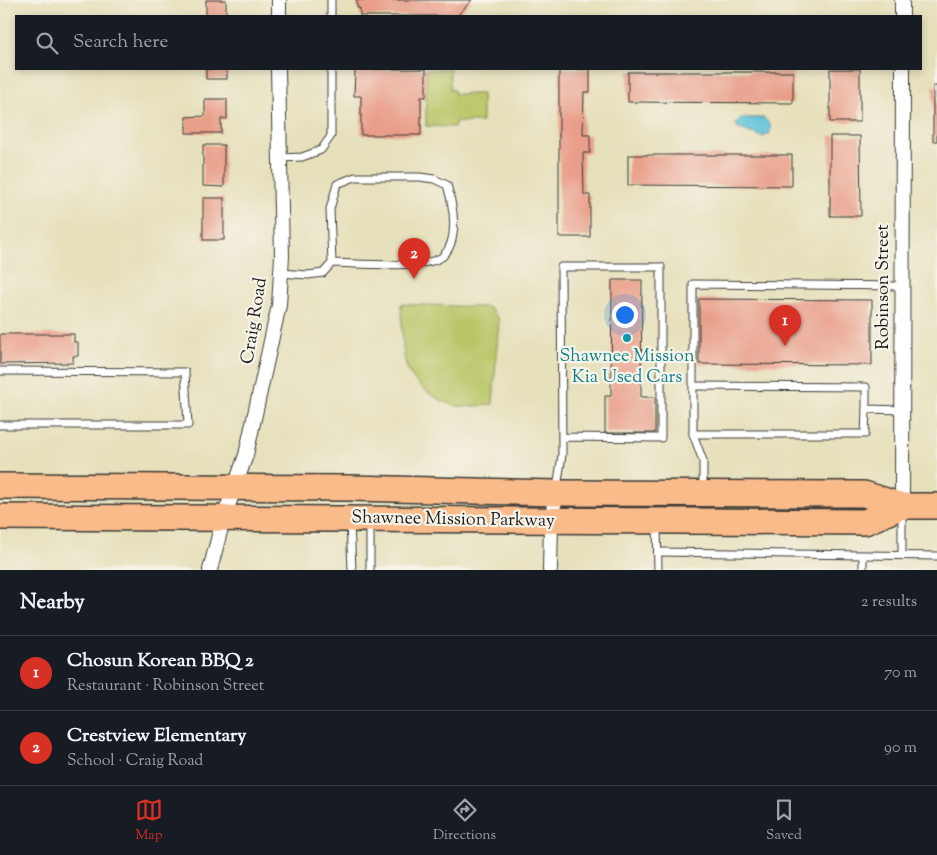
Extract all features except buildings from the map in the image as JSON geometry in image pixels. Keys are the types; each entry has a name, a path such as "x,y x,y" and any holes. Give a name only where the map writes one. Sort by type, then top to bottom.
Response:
{"highway":[{"name":"Shawnee Mission Parkway","path":"0,486 351,488 556,493 864,494 902,506 937,506"},
{"name":"Shawnee Mission Parkway","path":"0,517 551,522 865,522 902,506"}],"street":[{"path":"278,0 278,15"},
{"path":"902,0 902,15"},
{"name":"Craig Road","path":"210,570 223,520 236,488 246,454 266,371 279,305 281,272 278,70"},
{"name":"Robinson Street","path":"902,506 903,70"},
{"path":"550,570 551,522 556,493"}],"lane":[{"path":"331,0 331,15"},
{"path":"280,158 302,157 321,150 331,136 331,70"},
{"path":"281,272 308,275 323,273 332,263 330,209 337,184 355,177 420,177 434,179 447,185 453,224 451,243 442,256 426,264 332,263"},
{"path":"556,493 562,455 561,267 660,267 661,438 562,437"},
{"path":"703,493 703,461 692,434 693,284 902,286"},
{"path":"0,371 185,372 188,425 0,425"},
{"path":"692,386 866,387 865,434 692,434"},
{"path":"866,410 903,410"},
{"path":"902,506 902,555"},
{"path":"352,570 360,519"},
{"path":"360,519 370,570"},
{"path":"657,521 658,570"},
{"path":"658,552 937,556"},
{"path":"863,554 863,570"}],"green space":[{"path":"426,70 450,70 450,90 454,90 454,94 482,94 482,122 455,122 455,127 426,126"},
{"path":"401,304 488,307 499,319 493,404 467,407 458,406 444,402 418,384 406,366 402,339"}],"water":[{"path":"741,118 764,118 770,125 770,133 763,137 737,128 736,123"}],"place":[{"name":"Crestview Elementary","path":"414,279"},
{"name":"Shawnee Mission Kia Used Cars","path":"627,338"},
{"name":"Chosun Korean BBQ 2","path":"785,346"}]}
